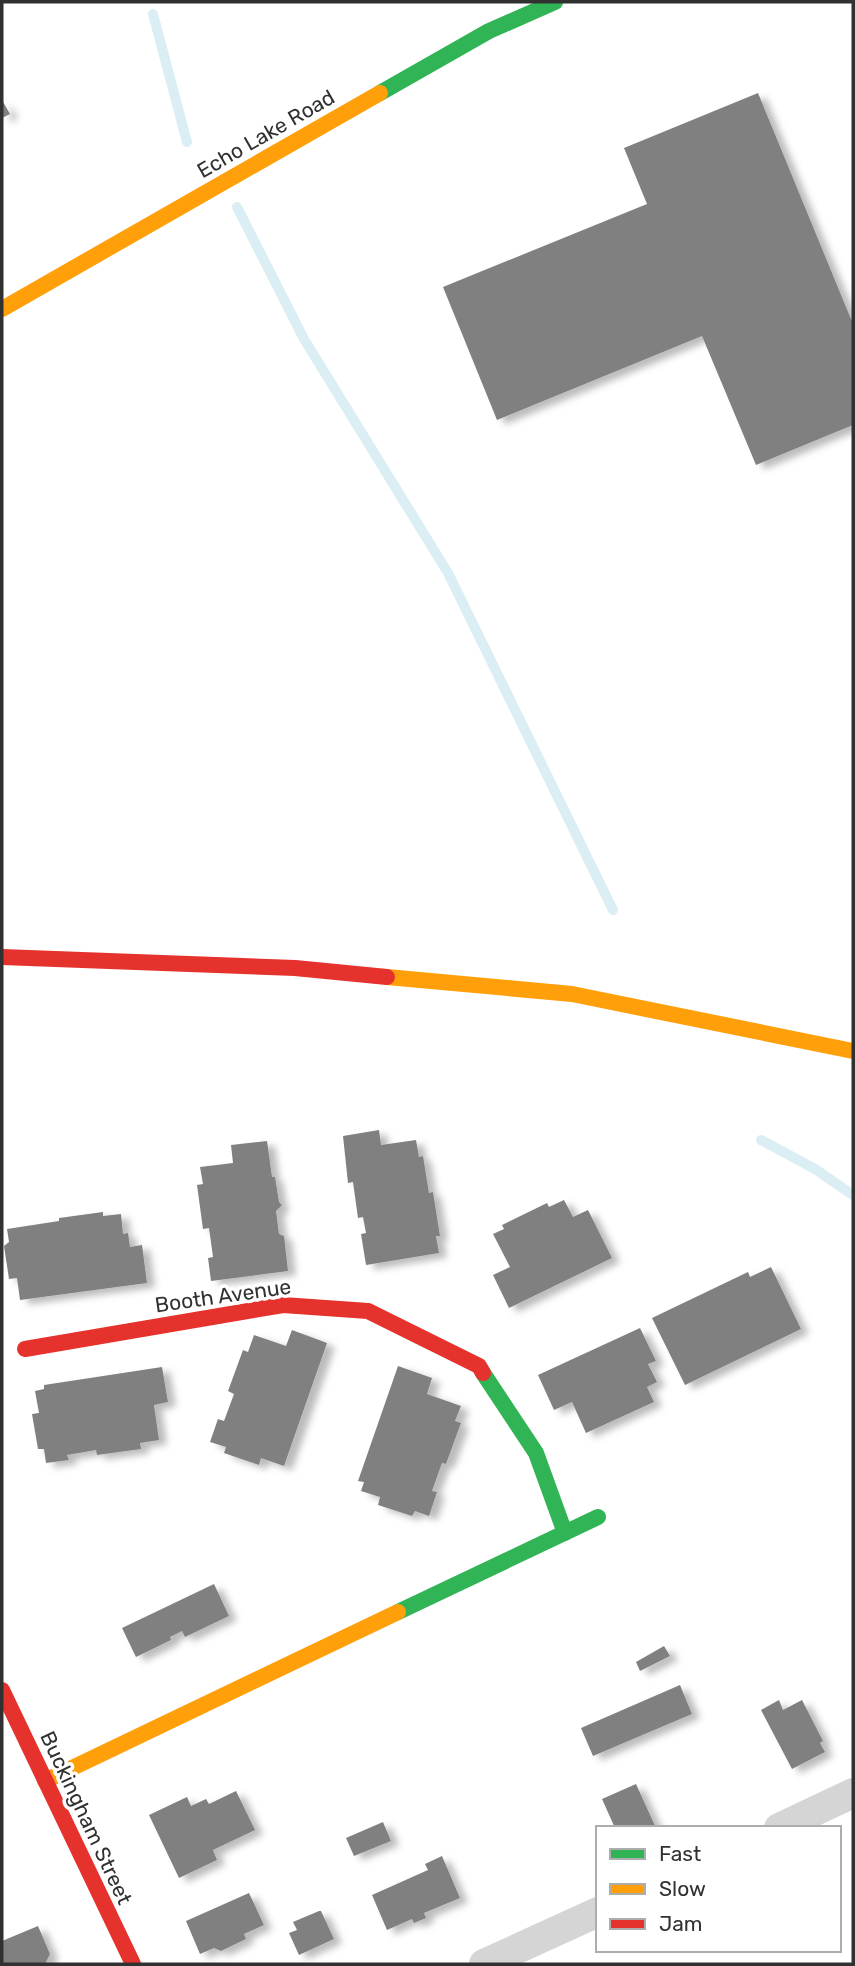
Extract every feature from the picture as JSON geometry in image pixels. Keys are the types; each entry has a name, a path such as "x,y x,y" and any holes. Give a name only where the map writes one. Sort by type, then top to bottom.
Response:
{"main road":[{"name":"Echo Lake Road","path":"2,309 489,31 555,2"},
{"path":"2,957 295,968 572,994 853,1051"},
{"name":"Booth Avenue","path":"25,1349 283,1305 368,1311 479,1366 536,1453 565,1533"},
{"path":"45,1781 598,1517"},
{"name":"Buckingham Street","path":"2,1690 132,1964"}],"street":[{"path":"783,1826 853,1793"},
{"path":"484,1964 596,1913"}],"building":[{"path":"758,93 853,324 853,425 756,465 702,336 497,420 443,287 647,204 624,148"},
{"path":"2,100 10,114 2,118"},
{"path":"379,1130 381,1145 416,1140 419,1157 423,1156 429,1193 433,1192 440,1236 436,1236 439,1253 366,1265 361,1234 366,1233 363,1217 358,1218 353,1182 348,1183 343,1136"},
{"path":"267,1141 272,1177 275,1177 279,1202 282,1205 276,1211 279,1234 284,1236 288,1271 211,1281 208,1258 213,1257 209,1228 203,1229 197,1185 203,1184 200,1167 233,1163 231,1145"},
{"path":"564,1200 573,1217 588,1210 612,1258 509,1308 493,1275 510,1267 493,1234 504,1229 502,1225 547,1203 549,1207"},
{"path":"103,1212 103,1216 121,1214 123,1234 128,1233 130,1247 142,1245 147,1283 20,1300 17,1278 9,1279 4,1246 9,1242 7,1229"},
{"path":"771,1267 801,1329 685,1385 652,1318 748,1272 750,1277"},
{"path":"640,1328 656,1361 648,1364 657,1382 647,1387 654,1402 586,1433 572,1402 554,1410 538,1375"},
{"path":"292,1330 327,1343 284,1466 261,1458 259,1465 224,1453 226,1447 210,1442 218,1419 224,1421 234,1394 228,1391 243,1350 248,1352 254,1335 286,1346"},
{"path":"398,1366 432,1378 427,1394 461,1406 455,1421 461,1423 446,1464 442,1463 432,1491 437,1492 429,1516 415,1511 412,1516 378,1505 380,1497 361,1491 364,1482 358,1481"},
{"path":"162,1367 168,1402 154,1405 159,1440 140,1443 141,1449 97,1455 96,1450 67,1455 69,1460 46,1463 44,1449 38,1449 32,1414 39,1413 35,1391 44,1389 44,1385"},
{"path":"214,1584 229,1616 185,1637 182,1631 170,1637 171,1640 136,1657 122,1628"},
{"path":"664,1646 670,1656 640,1671 636,1662"},
{"path":"680,1685 692,1714 593,1756 581,1728"},
{"path":"779,1700 783,1710 802,1700 823,1741 820,1743 825,1752 792,1769 761,1710"},
{"path":"636,1784 655,1826 614,1826 602,1799"},
{"path":"236,1791 255,1830 213,1850 217,1860 179,1878 149,1815 187,1797 191,1806 206,1799 209,1804"},
{"path":"383,1822 391,1841 354,1856 346,1838"},
{"path":"442,1856 460,1898 424,1913 426,1918 414,1923 412,1919 387,1930 372,1895 428,1870 425,1864"},
{"path":"249,1893 264,1925 244,1934 246,1939 221,1951 214,1948 200,1954 186,1921"},
{"path":"319,1911 334,1939 299,1955 289,1933 297,1930 293,1922"},
{"path":"38,1926 50,1954 45,1964 2,1964 2,1941"}],"waterway":[{"path":"153,14 187,142"},
{"path":"237,207 304,339 448,573 613,910"},
{"path":"761,1140 815,1169 853,1195"}],"traffic: fast":[{"path":"380,93 489,31 555,2"},
{"path":"483,1373 536,1453 565,1533"},
{"path":"398,1612 598,1517"}],"traffic: slow":[{"path":"2,309 380,93"},
{"path":"387,977 572,994 853,1051"},
{"path":"45,1781 398,1612"}],"traffic: jam":[{"path":"2,957 295,968 387,977"},
{"path":"25,1349 283,1305 368,1311 479,1366 483,1373"},
{"path":"2,1690 133,1964"}]}
